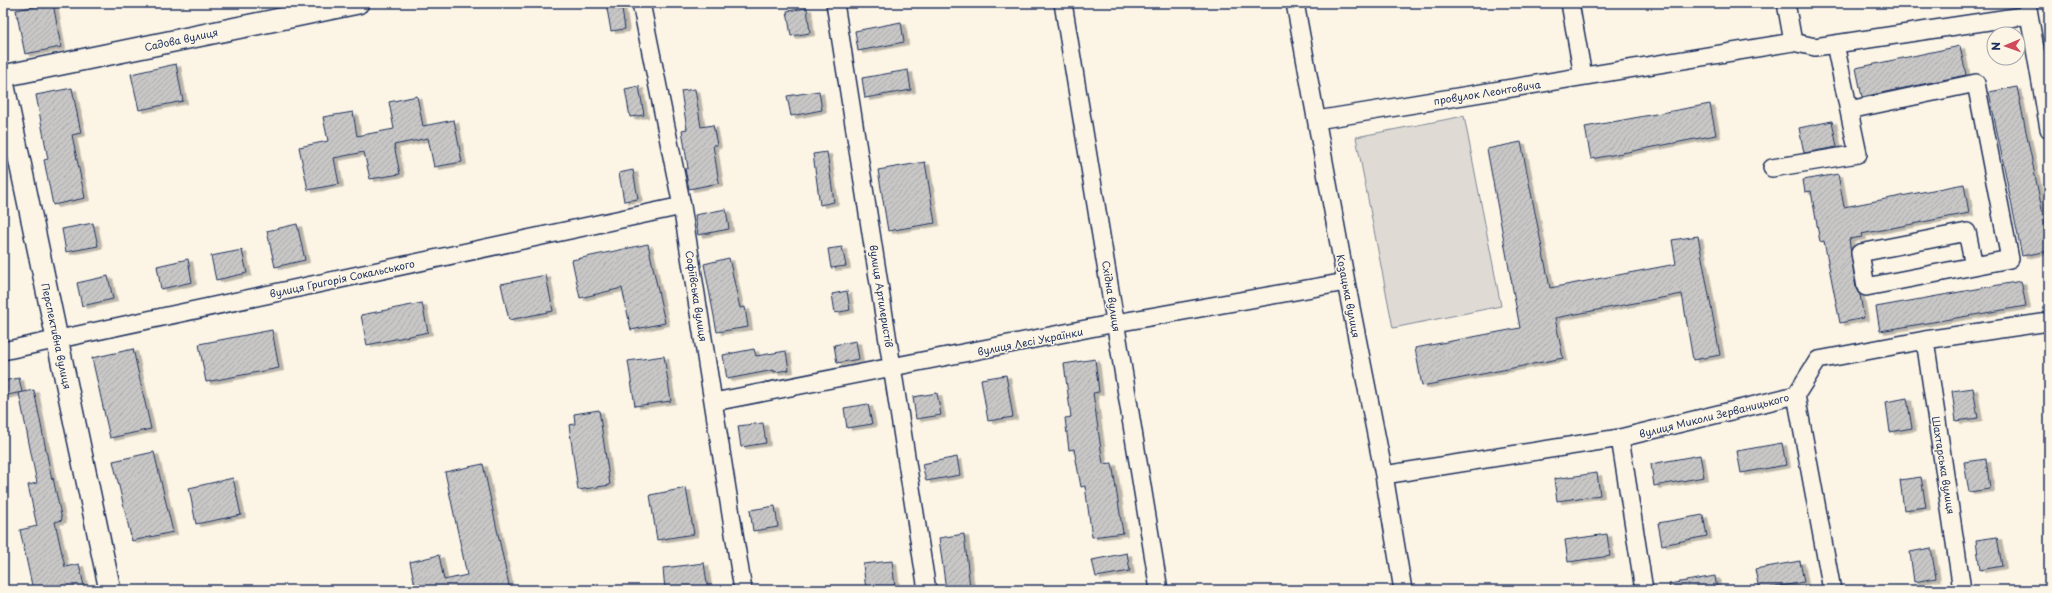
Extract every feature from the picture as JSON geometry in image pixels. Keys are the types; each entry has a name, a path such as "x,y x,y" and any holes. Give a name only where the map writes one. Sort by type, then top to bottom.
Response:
{"street":[{"name":"Садова вулиця","path":"3,76 358,3"},
{"name":"Софіївська вулиця","path":"640,3 682,206 743,590"},
{"name":"вулиця Артилеристів","path":"836,3 927,590"},
{"name":"Східна вулиця","path":"1063,3 1159,590"},
{"name":"Козацька вулиця","path":"1295,3 1346,282 1384,475 1403,590"},
{"path":"1570,3 1583,76"},
{"path":"1786,3 1794,42 1815,47 2028,9 2049,129"},
{"name":"провулок Леонтовича","path":"1317,120 1794,42"},
{"path":"1772,168 1858,154 1836,44"},
{"name":"Перспективна вулиця","path":"3,82 110,590"},
{"path":"1849,110 1976,83 2010,259 1974,266 1866,287 1860,253 1967,232 1974,266"},
{"name":"вулиця Григорія Сокальського","path":"3,350 682,206"},
{"name":"вулиця Лесі Українки","path":"714,402 1116,323 1346,282"},
{"name":"вулиця Миколи Зерваницького","path":"1384,475 1620,438 1796,395 1818,360 1925,340 2049,322"},
{"name":"Шахтарська вулиця","path":"1925,340 1962,590"},
{"path":"1796,395 1832,590"},
{"path":"1620,438 1644,590"}],"shaded area":[{"path":"1464,116 1501,306 1393,328 1356,137"}],"building":[{"path":"53,3 61,47 25,54 16,10"},
{"path":"606,3 621,3 625,29 611,31"},
{"path":"807,8 810,33 791,36 787,11"},
{"path":"901,22 904,42 858,51 855,31"},
{"path":"1960,46 1966,75 1862,97 1856,68"},
{"path":"176,64 183,101 139,110 131,74"},
{"path":"908,70 911,90 865,98 862,78"},
{"path":"639,86 644,115 630,117 625,89"},
{"path":"2017,87 2049,244 2049,251 2022,256 1989,92"},
{"path":"72,88 81,133 72,135 85,198 53,205 44,160 48,159 36,95"},
{"path":"695,89 701,127 713,125 717,145 713,145 719,183 689,189 685,169 688,168 682,130 687,129 681,91"},
{"path":"819,91 822,110 791,116 787,96"},
{"path":"417,96 423,126 454,120 462,162 434,167 428,138 394,145 400,174 370,179 364,152 334,158 339,184 308,190 299,147 328,141 323,117 353,112 357,136 394,129 389,102"},
{"path":"1710,104 1716,135 1591,159 1585,127"},
{"path":"1832,121 1837,147 1804,153 1799,128"},
{"path":"1521,142 1550,288 1676,264 1672,240 1698,236 1720,355 1693,360 1682,294 1555,318 1563,358 1422,386 1415,348 1520,328 1487,149"},
{"path":"827,152 834,202 820,205 813,154"},
{"path":"925,162 935,223 888,231 878,170"},
{"path":"633,170 638,199 624,201 619,173"},
{"path":"1838,174 1844,207 1964,184 1969,213 1861,234 1862,237 1849,239 1856,289 1860,295 1864,318 1840,323 1824,241 1820,242 1811,191 1805,192 1803,180"},
{"path":"726,209 729,229 698,235 695,215"},
{"path":"93,223 98,246 66,252 62,229"},
{"path":"297,224 305,260 275,267 267,231"},
{"path":"648,244 665,323 631,330 622,288 580,298 572,260"},
{"path":"842,247 846,266 831,268 828,249"},
{"path":"242,250 247,273 216,280 211,256"},
{"path":"729,258 740,308 745,307 748,327 717,332 704,264"},
{"path":"188,259 192,282 161,289 157,266"},
{"path":"546,275 553,311 509,320 501,284"},
{"path":"108,276 113,299 82,306 77,283"},
{"path":"2021,281 2026,306 1880,331 1876,307"},
{"path":"847,291 850,310 835,313 832,294"},
{"path":"422,303 428,332 367,345 361,315"},
{"path":"272,330 279,368 206,382 199,344"},
{"path":"856,341 859,359 837,363 834,345"},
{"path":"133,349 151,429 110,438 92,358"},
{"path":"754,349 756,356 786,351 789,370 774,372 774,370 727,379 723,355"},
{"path":"664,356 671,401 635,406 628,361"},
{"path":"1095,359 1099,392 1093,393 1103,464 1112,463 1123,533 1092,537 1085,486 1081,487 1074,449 1069,450 1065,418 1071,417 1064,364"},
{"path":"1006,375 1013,417 988,421 981,379"},
{"path":"19,378 22,392 3,396 3,381"},
{"path":"1973,388 1978,418 1956,421 1952,391"},
{"path":"34,390 52,480 53,478 62,520 55,522 65,567 79,564 85,590 33,590 20,530 37,526 28,485 37,483 19,393"},
{"path":"937,393 941,415 916,419 913,397"},
{"path":"1907,398 1912,428 1890,432 1886,402"},
{"path":"868,404 872,424 847,428 844,408"},
{"path":"599,410 610,485 578,490 569,425 575,424 574,414"},
{"path":"763,423 766,443 741,447 738,426"},
{"path":"1782,443 1786,465 1741,473 1737,451"},
{"path":"154,452 173,532 132,541 113,461"},
{"path":"1700,455 1704,477 1654,486 1651,464"},
{"path":"957,457 960,475 926,481 922,464"},
{"path":"1986,459 1990,489 1969,492 1964,462"},
{"path":"483,464 510,590 416,590 410,562 439,555 444,580 467,575 445,472"},
{"path":"1597,473 1600,495 1557,501 1554,479"},
{"path":"1921,477 1926,507 1904,510 1900,480"},
{"path":"233,478 241,515 196,524 189,488"},
{"path":"686,488 694,534 657,540 650,495"},
{"path":"775,506 778,527 753,531 750,510"},
{"path":"1703,515 1707,536 1662,545 1658,523"},
{"path":"964,534 970,587 946,590 939,538"},
{"path":"1607,534 1610,556 1568,562 1565,540"},
{"path":"1997,537 2002,566 1980,570 1976,540"},
{"path":"1931,548 1936,578 1914,582 1910,552"},
{"path":"1127,553 1130,571 1096,577 1092,560"},
{"path":"892,561 895,587 866,590 863,564"},
{"path":"1800,561 1804,582 1759,590 1755,569"},
{"path":"704,563 708,590 665,590 663,568"},
{"path":"1715,576 1717,590 1670,590 1669,584"}]}
